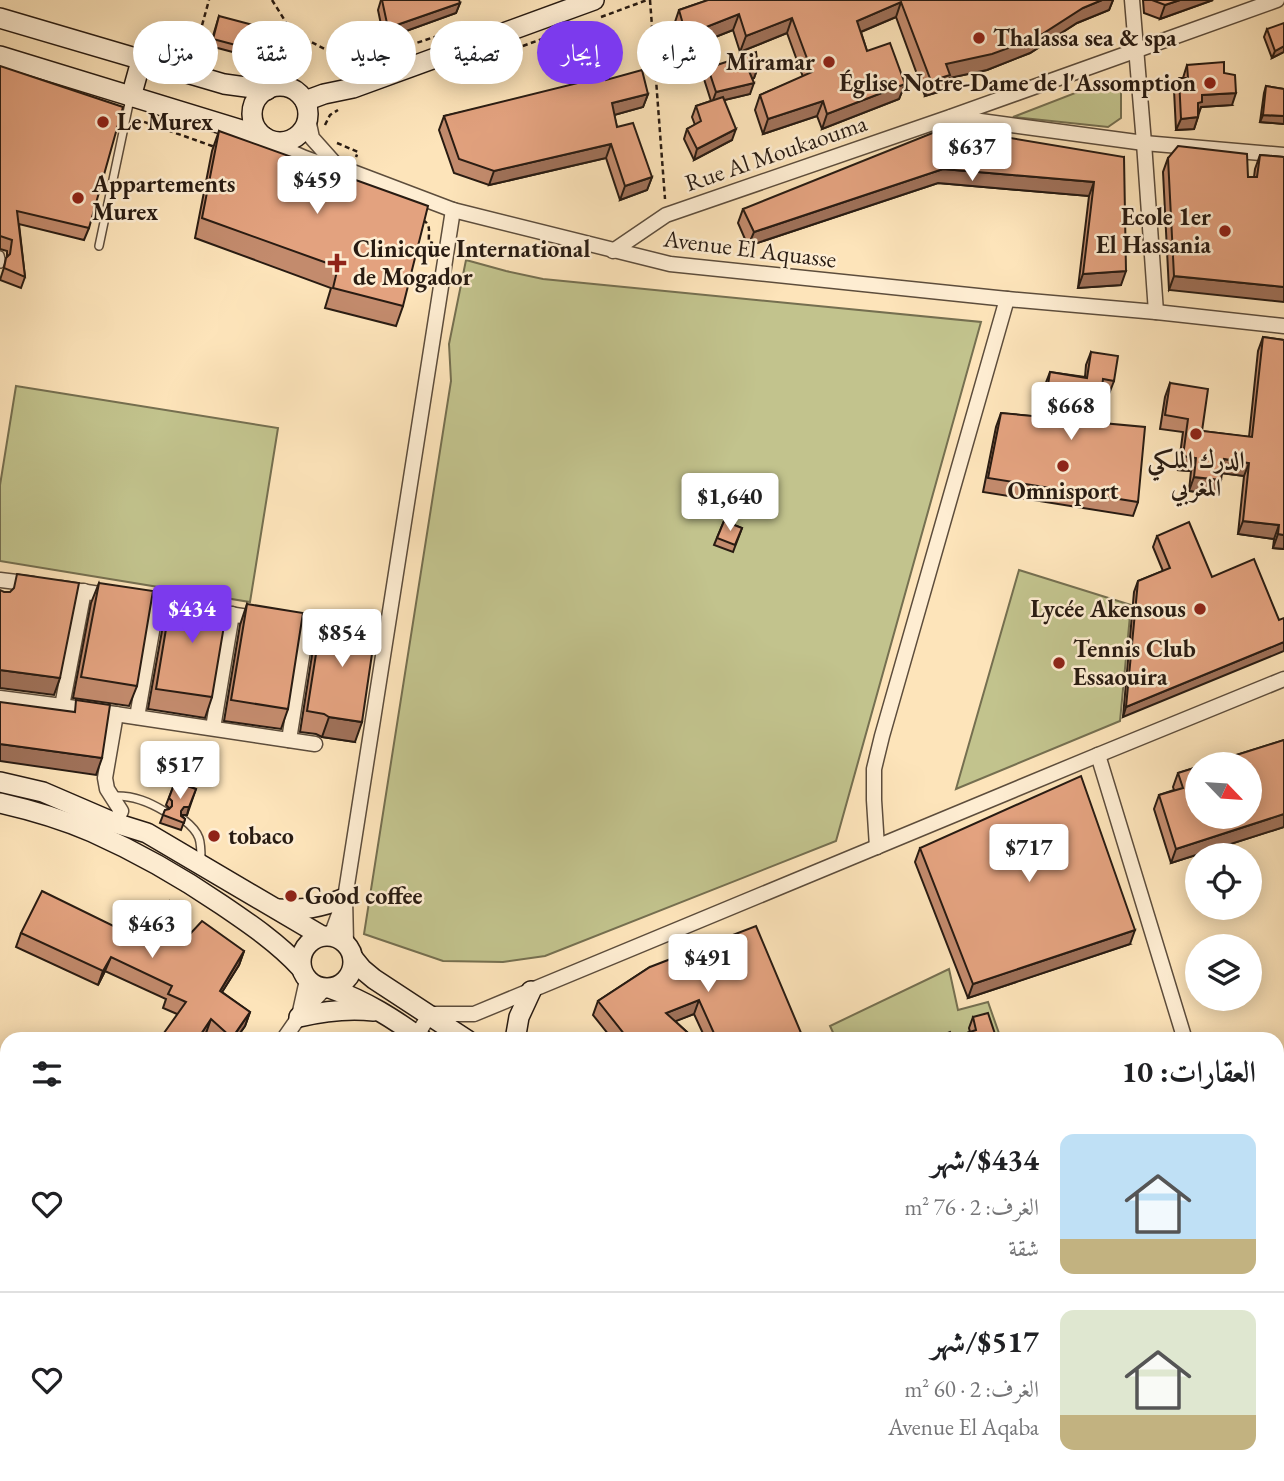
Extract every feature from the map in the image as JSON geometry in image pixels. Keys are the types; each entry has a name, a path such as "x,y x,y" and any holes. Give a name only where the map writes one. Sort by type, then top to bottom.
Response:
{"main road":[{"path":"0,56 129,106 282,142 300,135 324,94 353,88 594,0"},
{"path":"0,18 133,59"},
{"path":"218,82 267,90 284,86 300,94 313,116"},
{"path":"129,106 135,84"},
{"path":"267,90 254,103 252,113 258,131 269,140"},
{"path":"0,782 43,792 118,817 338,943 374,979 453,1032"},
{"path":"0,803 90,831 138,854 191,884 261,931 316,981 383,1012 413,1032"},
{"path":"275,909 302,910 345,898"},
{"path":"338,943 354,966 347,981 340,986 316,981 301,959 303,951 308,944 338,943"},
{"path":"516,1032 519,1017 531,991"},
{"path":"299,1017 321,1012 383,1012"}],"street":[{"path":"1132,0 1156,312"},
{"name":"Rue Al Moukaouma","path":"613,251 666,215 1277,0"},
{"path":"313,116 312,138 337,166"},
{"path":"950,117 1144,143 1284,155"},
{"path":"269,140 297,156 318,164 337,166"},
{"name":"Avenue El Aquasse","path":"337,166 453,211 670,264 1284,326"},
{"path":"338,943 453,211"},
{"path":"877,847 874,769 1007,299"},
{"path":"1,583 84,591 345,632"},
{"path":"62,706 84,591"},
{"path":"137,717 157,603"},
{"path":"213,728 232,614"},
{"path":"289,740 307,625"},
{"path":"422,1032 430,1014 474,1014 1284,679"},
{"path":"0,698 315,744"},
{"path":"116,714 105,778 118,817"},
{"path":"1098,755 1183,1032"},
{"path":"289,1032 316,981"},
{"path":"464,1032 474,1014"}],"lane":[{"path":"99,246 129,106"},
{"path":"0,256 0,264"},
{"path":"118,817 117,796 137,798 164,811"},
{"path":"184,820 199,836 201,864"}],"path":[{"path":"272,0 287,24 305,38 339,56 359,57 430,39"},
{"path":"650,0 666,215"},
{"path":"129,106 220,148"},
{"path":"313,116 330,115 338,110"},
{"path":"337,143 358,152 351,172"},
{"path":"419,218 430,228 429,242 447,247"}],"green space":[{"path":"1106,81 1121,91 1121,118 1108,127 1013,117"},
{"path":"466,260 543,279 981,322 836,841 545,956 503,962 443,961 364,934 451,381 449,344"},
{"path":"16,386 278,428 250,602 0,561 0,485"},
{"name":"Tennis Club Essaouira","path":"1019,570 1131,605 1120,721 956,789"},
{"path":"949,969 958,1010 988,1002 999,1032 833,1032 830,1026"}],"building":[{"path":"382,0 459,0 460,3 408,21 386,21"},
{"path":"708,0 1102,0 1083,8 1036,38 992,54 946,64 950,75 931,81 901,2 857,21 867,51 890,43 905,84 827,114 823,101 768,119 760,95 812,72 792,18 746,36 739,14 721,21 682,21 679,10"},
{"path":"1152,0 1180,0 1165,5"},
{"path":"219,16 238,21 232,21 232,44 218,40"},
{"path":"1284,23 1284,46 1275,51 1267,29"},
{"path":"756,52 758,67 749,71 754,83 716,92 713,84 721,84 721,64"},
{"name":"Église Notre-Dame de l'Assomption","path":"1224,62 1224,73 1235,75 1236,93 1202,95 1202,102 1198,103 1198,117 1181,119 1179,78 1188,78 1187,65"},
{"path":"0,66 123,107 89,228 17,211 25,277 4,268 12,240 0,236"},
{"path":"637,71 637,84 646,84 648,94 612,103 617,127 633,123 652,177 625,186 611,144 494,171 459,159 444,116 574,84 623,84 623,75"},
{"path":"1266,86 1284,89 1284,116 1263,115"},
{"path":"723,97 736,129 697,149 687,129 701,121 696,106"},
{"name":"Clinicque International de Mogador","path":"219,131 428,206 403,306 333,288 338,267 202,218"},
{"path":"935,132 980,133 1124,157 1126,271 1083,274 1094,182 943,169 754,232 743,209"},
{"name":"Ecole 1er El Hassania","path":"1178,146 1247,154 1248,177 1257,177 1260,155 1284,157 1284,287 1174,276 1168,158"},
{"path":"1263,337 1284,340 1284,535 1278,534 1279,525 1243,521 1249,463 1224,459 1221,480 1194,477 1196,458 1183,456 1188,419 1165,415 1170,383 1208,389 1202,431 1252,437"},
{"name":"Omnisport","path":"1091,352 1118,356 1114,381 1103,379 1101,396 1086,394 1081,421 1145,427 1138,502 988,478 1001,413 1043,417 1050,372 1087,378"},
{"path":"724,521 742,528 735,545 717,538"},
{"name":"Lycée Akensous","path":"1189,522 1212,577 1254,559 1279,620 1284,618 1284,642 1126,707 1138,581 1170,568 1157,536"},
{"path":"17,574 79,583 60,678 0,670 0,590 10,592 14,588"},
{"path":"99,583 153,591 137,686 81,677"},
{"path":"172,593 228,602 212,697 156,689"},
{"path":"247,604 303,613 288,709 231,700"},
{"path":"322,616 364,623 377,620 362,722 307,711"},
{"path":"76,700 110,705 102,758 0,744 0,702 75,712"},
{"path":"1284,740 1284,814 1262,821 1262,752 1246,752"},
{"path":"1185,771 1185,830 1235,830 1195,843 1185,843 1185,846 1176,849 1159,795 1183,788 1178,773"},
{"path":"1081,776 1135,930 973,984 920,848"},
{"path":"175,782 196,789 189,807 184,807 181,811 184,823 163,815 165,810 172,806 169,798"},
{"path":"42,891 148,943 169,902 175,922 191,933 202,921 244,951 220,991 250,1012 236,1032 225,1032 211,1019 202,1032 165,1032 186,1002 168,994 172,986 111,957 103,971 21,933"},
{"path":"756,926 801,1032 713,1032 699,1000 666,1013 687,1032 623,1032 598,1001 650,967"},
{"path":"988,1013 994,1032 970,1032 976,1030 973,1017"}],"place":[{"name":"Thalassa sea & spa","path":"979,38"},
{"name":"Miramar","path":"829,62"},
{"name":"Église Notre-Dame de l'Assomption","path":"1210,83"},
{"name":"Le Murex","path":"103,122"},
{"name":"Appartements Murex","path":"78,198"},
{"name":"Ecole 1er El Hassania","path":"1225,231"},
{"name":"Clinicque International de Mogador","path":"337,263"},
{"name":"الدرك الملكي المغربي","path":"1196,434"},
{"name":"Omnisport","path":"1063,466"},
{"name":"Lycée Akensous","path":"1200,609"},
{"name":"Tennis Club Essaouira","path":"1059,663"},
{"name":"tobaco","path":"214,836"},
{"name":"Good coffee","path":"291,896"}]}
